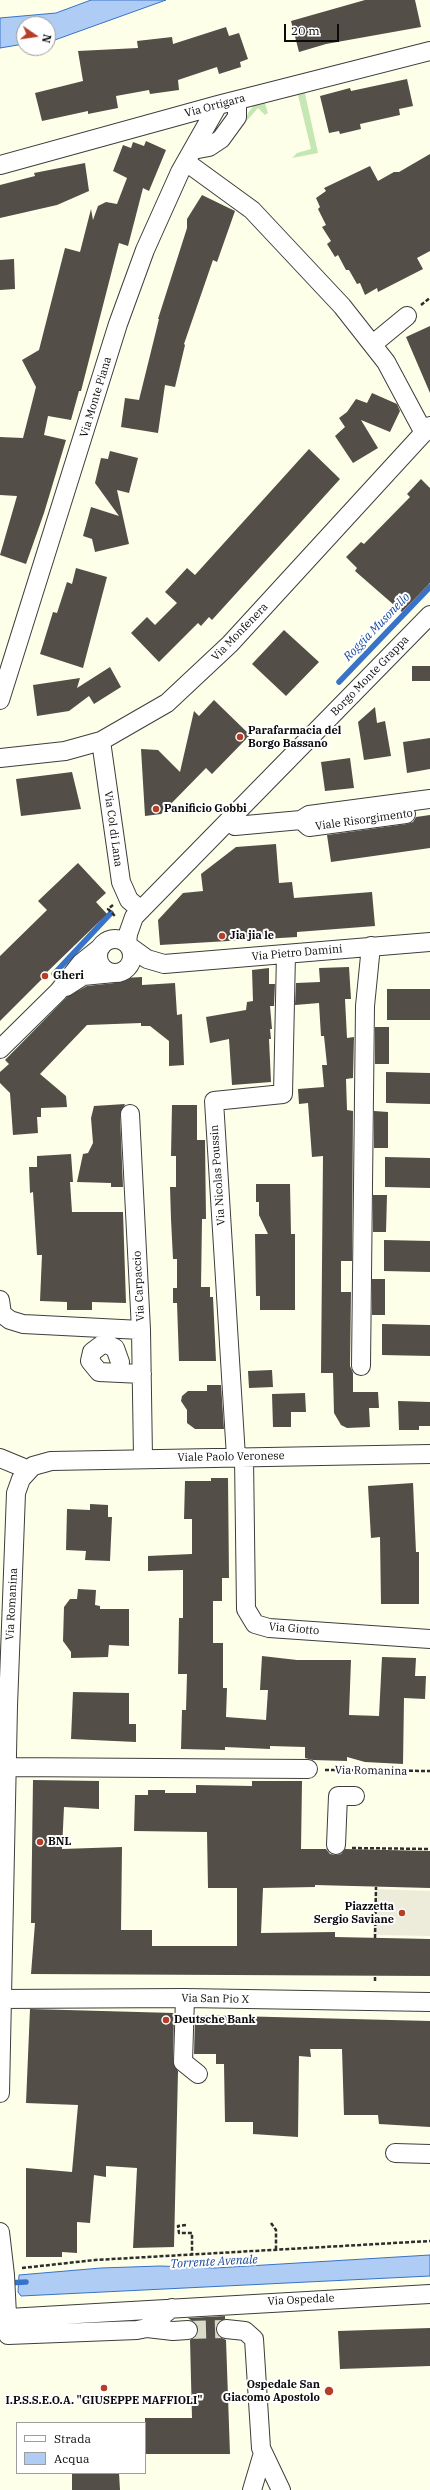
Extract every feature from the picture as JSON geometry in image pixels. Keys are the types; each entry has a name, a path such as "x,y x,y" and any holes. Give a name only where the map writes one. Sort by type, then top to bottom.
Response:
{"street":[{"name":"Via Ortigara","path":"0,165 218,105 430,51"},
{"path":"237,100 237,117 221,139 210,147 190,156 252,210 342,306 386,362 427,430"},
{"name":"Via Monte Piana","path":"0,700 118,324 145,250 190,156 218,105"},
{"path":"373,344 407,316"},
{"name":"Via Monfenera","path":"0,758 65,751 101,741 167,702 214,660 427,430"},
{"name":"Borgo Monte Grappa","path":"58,992 83,976 116,973 127,968 132,962 128,945 132,922 141,910 430,615"},
{"name":"Via Col di Lana","path":"101,741 121,882 129,900 141,910"},
{"name":"Viale Risorgimento","path":"230,820 235,826 301,820 308,815 430,799"},
{"name":"Viale Risorgimento","path":"301,820 309,828 430,810"},
{"name":"Borgo Monte Grappa","path":"0,1049 58,992 81,963 103,945 120,923 141,910"},
{"path":"116,973 104,969 100,963 98,955 103,945 116,939 128,945"},
{"name":"Via Pietro Damini","path":"116,973 144,971 164,964 430,942"},
{"name":"Via Pietro Damini","path":"128,945 147,958 164,964"},
{"path":"361,1366 365,1006 371,946"},
{"name":"Via Nicolas Poussin","path":"240,1457 214,1101 283,1094 286,954"},
{"name":"Via Carpaccio","path":"130,1114 141,1330 143,1458"},
{"path":"0,1300 2,1314 10,1320 23,1324 141,1330"},
{"path":"120,1362 116,1348 104,1343 92,1352 90,1361 99,1372 142,1374"},
{"name":"Viale Paolo Veronese","path":"31,1468 51,1461 143,1458 430,1454"},
{"name":"Via Giotto","path":"240,1457 246,1609 255,1624 269,1628 430,1639"},
{"path":"0,1458 31,1468"},
{"name":"Via Romanina","path":"0,2093 3,1843 8,1767 6,1592 16,1493 21,1479 31,1468"},
{"path":"8,1767 314,1768"},
{"path":"336,1845 338,1796 355,1796"},
{"path":"185,1998 183,2062 198,2074"},
{"name":"Via San Pio X","path":"1,1999 185,1998 430,2002"},
{"path":"395,2153 430,2154"},
{"path":"0,2232 5,2272 7,2313"},
{"name":"Via Ospedale","path":"7,2313 149,2320 172,2308 430,2294"},
{"path":"149,2320 173,2331 188,2330 177,2325 172,2308"},
{"path":"226,2329 246,2331 254,2342 263,2453 252,2490"},
{"path":"263,2453 281,2490"}],"path":[{"name":"Via Romanina","path":"314,1768 326,1770 430,1772"},
{"path":"376,1887 376,1938"},
{"path":"375,1974 375,1981"},
{"path":"271,2223 276,2230 276,2251"},
{"path":"186,2225 178,2226 179,2233 192,2233 192,2256"},
{"path":"5,2272 95,2260 276,2251 430,2240"}],"green space":[{"path":"304,89 318,153 292,158 297,153 311,149 298,95 286,98 285,94"},
{"path":"265,103 268,113 265,115 258,108 244,124 248,113 254,105"}],"shaded area":[{"name":"Piazzetta Sergio Saviane","path":"375,1889 430,1891 430,1936 373,1935"}],"water":[{"path":"91,0 166,0 56,40 56,16 22,16 56,13"},
{"path":"16,17 16,45 0,48 0,18"},
{"path":"430,2255 430,2276 21,2296 18,2292 19,2275 101,2268 160,2266 215,2268"}],"building":[{"path":"365,0 415,0 421,27 326,44 299,52 291,21"},
{"path":"226,27 229,36 239,33 248,59 240,62 241,67 219,74 217,67 178,80 179,90 150,94 149,90 116,96 118,108 88,114 88,111 42,121 35,93 83,81 78,51 138,48 137,41 172,37 173,44"},
{"path":"407,79 413,106 399,109 400,115 360,124 361,129 340,134 339,131 329,133 320,96 350,88 351,91"},
{"path":"146,141 166,150 149,191 143,188 128,246 119,243 81,391 79,391 71,420 48,416 44,435 66,440 44,513 26,564 0,555 17,496 0,495 0,437 23,438 36,387 22,360 39,350 65,248 80,252 91,209 93,220 98,206 106,202 117,204 127,178 113,171 123,145 131,148 133,142 144,146"},
{"path":"430,154 430,251 417,258 423,269 378,292 377,288 365,295 360,283 357,284 349,270 346,270 338,255 335,257 327,244 331,241 322,227 326,225 318,209 320,207 316,198 326,191 324,188 370,166 378,181 394,172 399,172"},
{"path":"85,163 89,191 57,205 0,218 0,185 35,176 34,173"},
{"path":"202,195 235,211 217,262 213,260 184,344 175,387 165,385 158,433 121,427 125,398 139,400 158,319 187,228 187,219"},
{"path":"14,259 15,289 0,290 0,260"},
{"path":"430,326 430,393 406,337"},
{"path":"372,393 397,404 400,411 390,432 361,420 378,448 353,463 335,436 345,427 339,418 347,412 356,399 367,403"},
{"path":"309,449 340,479 212,620 209,617 201,626 198,623 159,662 131,633 147,617 155,625 177,603 165,592 187,568 195,575"},
{"path":"110,451 138,458 129,493 117,490 129,544 95,552 92,539 83,536 91,507 119,516 95,483 101,458 108,459"},
{"path":"421,479 430,488 430,583 402,612 355,571 357,568 346,557 361,542 364,544 410,497 407,494"},
{"path":"76,568 107,577 83,668 40,654 53,612 57,613 67,582 72,584"},
{"path":"284,630 319,662 286,696 252,664"},
{"path":"412,666 430,666 430,681 412,681"},
{"path":"110,667 121,687 94,704 89,696 69,711 37,716 33,685 80,678 77,688"},
{"path":"214,700 250,735 212,774 206,768 161,814 145,816 141,749 158,750 180,772 194,711 199,716"},
{"path":"375,707 377,723 385,721 391,756 364,760 358,722"},
{"path":"430,738 430,769 407,773 403,742"},
{"path":"350,758 354,788 325,791 321,762"},
{"path":"72,772 81,809 21,816 16,779"},
{"path":"430,815 430,848 331,862 327,835 407,824 413,822 416,817"},
{"path":"276,844 279,883 292,882 294,898 372,892 375,926 297,932 297,937 160,945 158,920 183,893 203,891 201,874 236,847"},
{"path":"78,863 106,893 96,902 107,914 44,975 45,976 0,1021 0,956 47,910 38,901"},
{"path":"349,967 351,999 345,999 347,1038 354,1037 353,1078 346,1079 347,1110 353,1111 352,1261 341,1261 341,1292 351,1292 350,1366 353,1373 353,1392 378,1392 379,1408 369,1408 370,1427 347,1428 341,1425 334,1413 333,1373 321,1373 323,1156 312,1157 308,1103 299,1104 298,1089 324,1087 322,1065 327,1065 324,1036 321,1036 319,1003 295,1005 296,983 320,982 319,968"},
{"path":"269,968 269,984 275,984 274,1006 270,1006 272,1029 270,1029 271,1039 269,1039 271,1082 232,1085 229,1039 210,1043 206,1017 246,1010 247,1002 253,1001 252,970"},
{"path":"142,977 142,985 175,983 177,1015 182,1014 184,1065 169,1066 169,1041 150,1026 141,1026 141,1023 87,1025 40,1074 66,1096 67,1107 41,1108 41,1117 37,1117 38,1133 13,1135 10,1093 0,1083 0,1072 9,1064 5,1060 67,997 87,986 115,983 123,978"},
{"path":"387,989 430,989 430,1020 387,1020"},
{"path":"375,1027 389,1027 389,1064 375,1064"},
{"path":"386,1072 430,1073 430,1104 386,1103"},
{"path":"125,1104 120,1115 123,1187 111,1187 111,1183 77,1182 83,1154 88,1153 93,1143 91,1118 94,1106"},
{"path":"172,1105 197,1105 197,1140 205,1140 206,1219 202,1219 201,1287 210,1287 210,1297 213,1297 216,1361 179,1361 177,1303 173,1303 173,1288 177,1288 177,1259 173,1259 171,1219 170,1187 176,1187 176,1156 171,1156"},
{"path":"374,1111 388,1112 388,1148 374,1148"},
{"path":"71,1154 73,1182 70,1182 72,1212 123,1212 126,1303 92,1302 92,1310 67,1310 67,1302 40,1301 42,1255 37,1255 33,1192 30,1193 29,1167 37,1167 37,1156"},
{"path":"385,1157 430,1158 430,1188 385,1187"},
{"path":"256,1184 290,1184 291,1234 295,1234 295,1310 260,1310 260,1296 256,1296 255,1234 268,1234 259,1215 259,1202 256,1202"},
{"path":"373,1195 387,1195 386,1232 373,1232"},
{"path":"384,1240 430,1241 430,1272 384,1271"},
{"path":"372,1279 385,1279 385,1315 372,1315"},
{"path":"382,1324 430,1325 430,1356 382,1355"},
{"path":"272,1370 273,1387 249,1388 248,1371"},
{"path":"207,1385 221,1385 224,1429 195,1429 187,1423 187,1410 181,1401 182,1396 188,1391 207,1391"},
{"path":"305,1393 306,1412 291,1412 291,1427 273,1427 272,1394"},
{"path":"398,1401 430,1402 430,1426 419,1426 419,1430 399,1430"},
{"path":"211,1478 228,1478 229,1578 222,1578 222,1601 213,1601 213,1643 223,1643 223,1688 227,1688 226,1717 266,1720 268,1690 260,1690 262,1656 297,1660 351,1660 349,1715 379,1716 382,1657 416,1658 415,1676 426,1676 425,1699 404,1698 403,1764 365,1762 347,1757 347,1761 313,1760 305,1758 305,1747 270,1746 270,1749 225,1747 225,1750 181,1749 182,1710 186,1710 187,1674 178,1674 179,1618 183,1618 183,1570 148,1571 148,1556 192,1554 192,1519 184,1519 185,1481 211,1481"},
{"path":"413,1483 416,1552 419,1552 419,1604 381,1604 380,1537 371,1538 368,1486"},
{"path":"90,1504 108,1505 108,1517 112,1517 110,1561 85,1560 86,1551 66,1550 67,1509 90,1510"},
{"path":"78,1589 96,1590 95,1605 100,1606 100,1609 129,1609 129,1646 109,1645 108,1657 71,1658 71,1652 63,1641 64,1607 70,1599 77,1599"},
{"path":"73,1692 129,1693 129,1724 136,1724 136,1742 71,1739"},
{"path":"33,1780 99,1781 99,1809 64,1807 62,1849 122,1847 121,1930 152,1930 152,1946 237,1946 237,1888 208,1888 207,1832 134,1831 135,1795 148,1795 148,1790 165,1790 165,1793 196,1793 196,1785 252,1786 252,1781 302,1781 301,1849 326,1849 330,1854 336,1855 341,1854 345,1849 430,1851 430,1888 315,1885 315,1887 263,1888 261,1933 335,1932 335,1937 430,1939 430,1976 31,1974 35,1923 31,1923"},
{"path":"30,2009 174,2013 173,2062 178,2071 174,2247 133,2248 137,2168 106,2166 106,2177 94,2175 90,2223 77,2222 77,2253 62,2252 62,2257 26,2257 26,2168 72,2172 78,2105 26,2103"},
{"path":"195,2015 430,2021 430,2127 379,2124 378,2115 344,2115 342,2049 310,2049 311,2057 299,2056 298,2137 253,2134 253,2122 225,2122 224,2064 216,2064 216,2054 194,2054"},
{"name":"I.P.S.S.E.O.A. \"GIUSEPPE MAFFIOLI\"","path":"225,2316 225,2319 218,2323 216,2328 220,2337 226,2340 230,2454 146,2454 145,2418 192,2418 190,2340 197,2335 198,2330 196,2324 188,2318"},
{"path":"430,2328 430,2366 340,2369 338,2331"},
{"path":"72,2474 119,2474 120,2490 72,2490"}],"waterway":[{"name":"Roggia Musonello","path":"339,682 430,587"},
{"name":"Roggia Musonello","path":"54,974 111,913"},
{"name":"Torrente Avenale","path":"7,2283 26,2282"}],"tunnel":[{"path":"188,2330 226,2329"}],"place":[{"name":"Parafarmacia del Borgo Bassano","path":"240,737"},
{"name":"Panificio Gobbi","path":"156,809"},
{"name":"Jia jia le","path":"222,936"},
{"name":"Gheri","path":"45,976"},
{"name":"BNL","path":"40,1842"},
{"name":"Piazzetta Sergio Saviane","path":"402,1913"},
{"name":"Deutsche Bank","path":"166,2020"},
{"name":"I.P.S.S.E.O.A. \"GIUSEPPE MAFFIOLI\"","path":"104,2388"},
{"name":"Ospedale San Giacomo Apostolo","path":"329,2391"}]}
